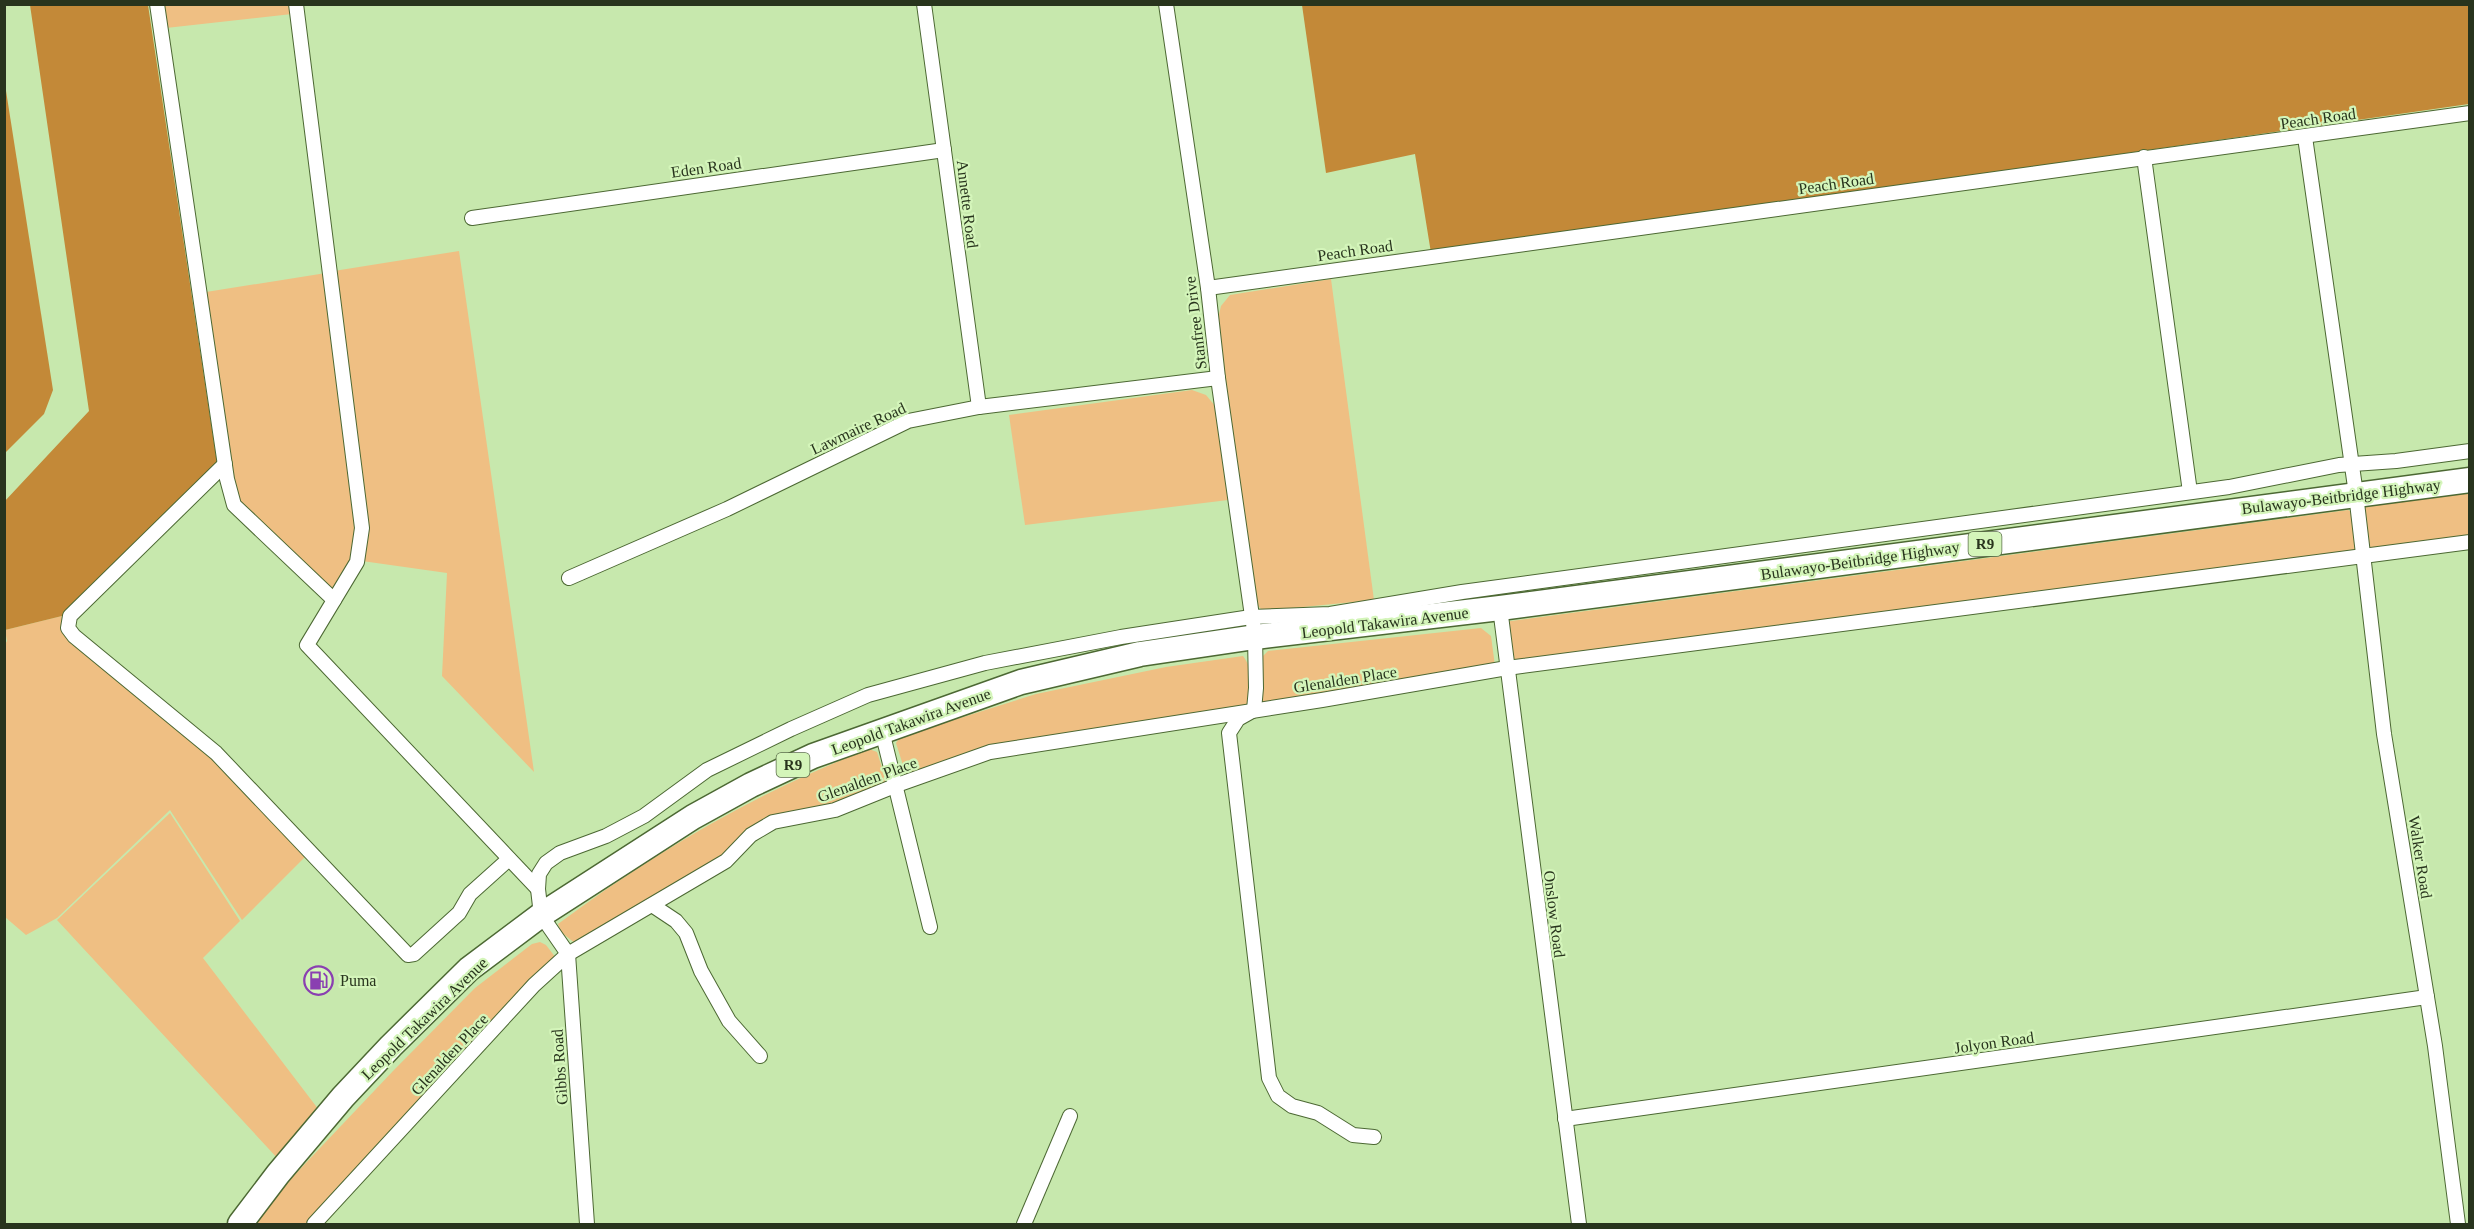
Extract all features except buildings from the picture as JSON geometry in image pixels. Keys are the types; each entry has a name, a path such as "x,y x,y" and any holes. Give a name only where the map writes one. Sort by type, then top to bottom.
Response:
{"highway":[{"name":"Bulawayo-Beitbridge Highway","path":"1500,608 2469,480"},
{"name":"Leopold Takawira Avenue","path":"240,1224 328,1114 391,1046 469,969 541,915 664,834 732,795 813,756 1021,682 1253,627 1462,602 1500,608"}],"street":[{"path":"157,4 225,464 234,505 334,600"},
{"path":"296,4 362,528 357,562 307,645 538,889"},
{"name":"Annette Road","path":"924,4 979,407"},
{"name":"Stanfree Drive","path":"1166,4 1208,288 1218,378 1253,627 1256,688 1254,710"},
{"name":"Peach Road","path":"1208,288 2469,113"},
{"name":"Walker Road","path":"2305,137 2356,494 2385,742 2427,997 2458,1224"},
{"name":"Eden Road","path":"472,218 944,150"},
{"path":"2144,157 2190,492"},
{"name":"Lawmaire Road","path":"569,578 795,478 891,427 926,416 979,407 1218,378"},
{"path":"1462,602 1692,562 2190,492 2352,464 2388,462 2469,451"},
{"path":"225,464 70,616 68,628 74,636 216,753 408,955 414,954 459,913 470,894 509,859"},
{"name":"Glenalden Place","path":"314,1224 534,985 568,954 726,861 751,835 773,822 835,810 990,752 1436,682 1508,668 2469,542"},
{"path":"1676,585 1692,562"},
{"name":"Onslow Road","path":"1500,608 1579,1224"},
{"path":"568,954 541,915 539,874 552,858 606,836 644,816 707,770 791,729 868,695 985,663 1121,637 1253,627"},
{"path":"1254,710 1238,719 1229,733 1269,1078 1278,1096 1292,1106 1318,1113 1353,1135 1374,1137"},
{"path":"882,731 930,927"},
{"path":"652,904 676,921 686,933 701,971 729,1021 760,1056"},
{"name":"Gibbs Road","path":"568,954 587,1224"},
{"name":"Jolyon Road","path":"1564,1119 2427,997"},
{"path":"1024,1224 1070,1116"}],"shaded area":[{"path":"30,5 148,5 217,463 66,615 5,630 4,502 89,411"},
{"path":"162,5 291,5 292,14 166,28"},
{"path":"1302,5 2469,5 2469,104 1431,253 1415,154 1326,173"},
{"path":"4,78 53,390 44,414 5,453"},
{"path":"459,251 534,772 442,676 447,573 362,561 334,271"},
{"path":"326,273 357,529 353,560 333,593 238,503 231,477 206,292"},
{"path":"1331,279 1374,600 1263,611 1255,603 1217,323 1221,306 1230,295"},
{"path":"1192,390 1206,395 1216,407 1228,500 1025,525 1009,415"},
{"path":"2469,493 2469,538 2373,551 2368,547 2363,507"},
{"path":"2348,510 2355,514 2361,554 1509,665 1504,622"},
{"path":"66,615 63,630 213,757 306,856 242,920 170,810 57,918 26,935 5,917 4,646 7,641 5,630"},
{"path":"1481,628 1491,636 1495,666 1260,705 1260,659 1268,651"},
{"path":"1243,656 1250,668 1252,681 1246,708 991,748 907,778 896,743 900,737 1036,694 1166,667"},
{"path":"869,749 877,752 888,786 832,808 792,815 576,944 561,932 558,924 669,848 787,784"},
{"path":"170,813 240,921 203,958 322,1114 280,1161 57,920"},
{"path":"540,942 546,945 556,958 310,1224 256,1224 285,1185 475,988 532,944"}],"place":[{"name":"Puma","path":"319,980"}]}
